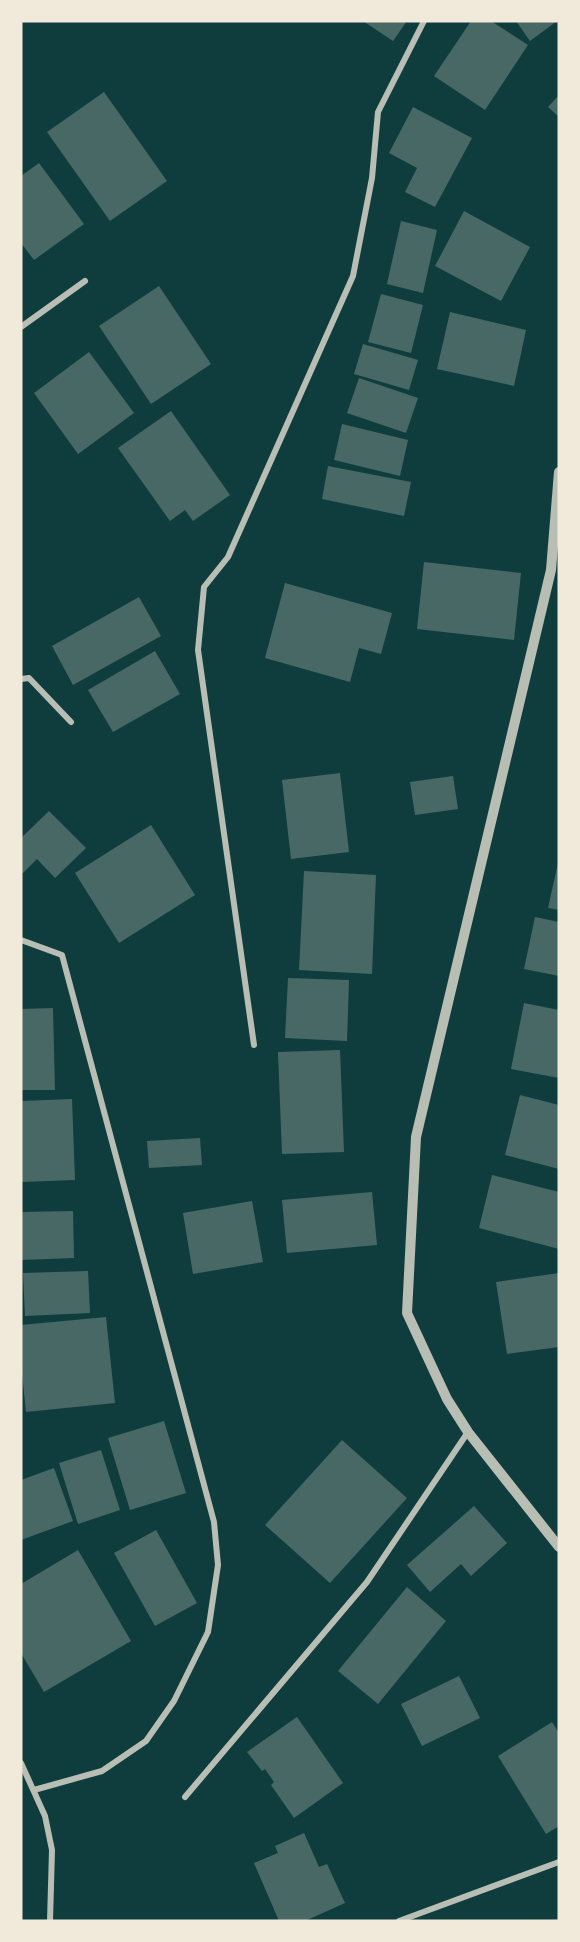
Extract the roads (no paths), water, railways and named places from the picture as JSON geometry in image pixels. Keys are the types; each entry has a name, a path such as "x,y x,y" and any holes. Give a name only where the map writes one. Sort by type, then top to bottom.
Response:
{"street":[{"path":"254,1045 198,650 204,587 228,557 353,276 372,178 378,112 424,21"},
{"path":"21,327 86,281"},
{"path":"559,472 555,570 416,1137 407,1313 447,1399 468,1432 559,1546"},
{"path":"21,679 29,678 71,722"},
{"path":"21,940 62,955 214,1522 218,1565 208,1632 174,1701 146,1741 102,1772 34,1790"},
{"path":"185,1797 367,1581 468,1432"},
{"path":"21,1763 45,1816 52,1850 50,1921"},
{"path":"399,1921 559,1862"}]}
